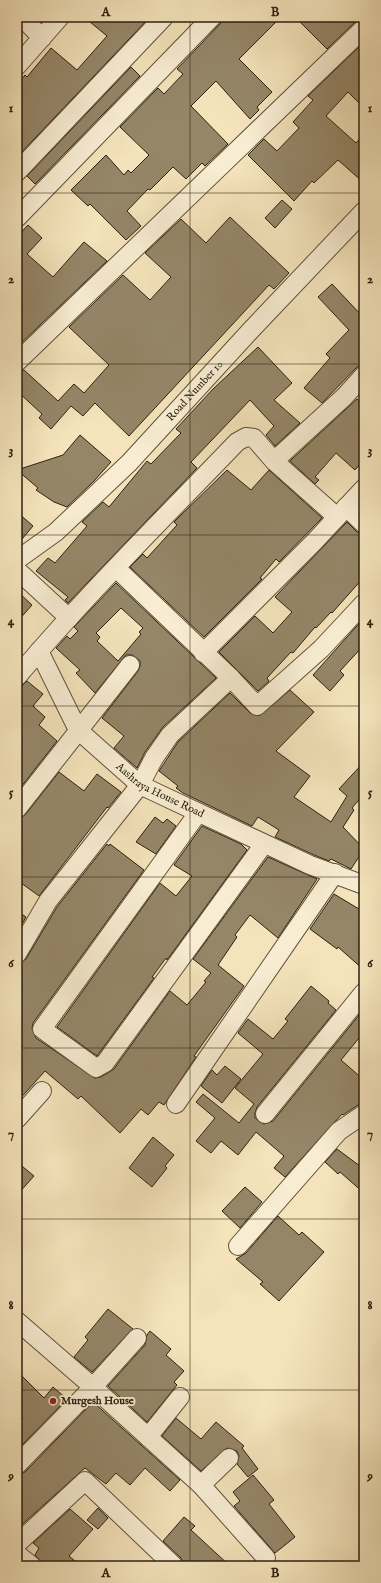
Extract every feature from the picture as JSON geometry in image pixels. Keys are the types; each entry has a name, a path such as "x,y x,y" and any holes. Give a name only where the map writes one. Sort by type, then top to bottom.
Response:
{"street":[{"path":"22,17 42,38"},
{"path":"17,66 60,17"},
{"path":"17,172 164,17"},
{"path":"17,218 212,17"},
{"path":"17,362 364,28"},
{"name":"Road Number 10","path":"17,560 56,532 129,463 251,330 364,212"},
{"path":"274,460 344,397 364,375"},
{"path":"17,677 116,568 237,442 246,437 254,438 274,460 341,512 364,524"},
{"path":"203,653 309,547 364,488"},
{"path":"116,568 203,653 231,678 257,706 321,649 364,603"},
{"path":"17,570 69,618"},
{"name":"Aashraya House Road","path":"39,651 78,730 140,785 310,866 335,873 364,885"},
{"path":"17,809 130,665"},
{"path":"17,954 48,901 140,785 154,758 170,735 231,678"},
{"path":"198,813 42,1029 96,1068 105,1063 264,844"},
{"path":"176,1104 335,873"},
{"path":"265,1114 364,992"},
{"path":"17,1119 42,1091"},
{"path":"238,1246 339,1131 364,1114"},
{"path":"17,1321 93,1387 201,1485 266,1558"},
{"path":"17,1465 93,1387 137,1338"},
{"path":"148,1437 180,1397"},
{"path":"201,1485 229,1458"},
{"path":"17,1544 85,1481 174,1566"},
{"path":"17,1554 32,1566"}],"building":[{"path":"84,17 150,17 17,157 17,85 25,75 27,77 51,48 77,70 107,36"},
{"path":"223,17 281,17 239,59 272,92 257,107 259,110 250,119 216,81 191,106 228,144 205,166 202,163 186,179 173,167 150,190 148,189 127,211 141,226 126,240 90,204 88,206 71,190 106,155 124,175 128,170 131,173 149,155 120,127 158,88 164,94 183,74 177,69 220,24"},
{"path":"295,17 360,17 327,49"},
{"path":"363,43 364,108 348,92 326,116 356,143 364,134 364,183 338,160 314,183 312,181 294,201 248,155 264,139 277,151 299,128 293,122 313,100 308,96"},
{"path":"131,67 140,76 35,184 27,176"},
{"path":"282,200 292,209 275,228 265,218"},
{"path":"230,217 289,273 274,289 269,285 129,436 95,403 83,416 71,406 51,429 39,418 42,414 17,391 17,372 24,370 58,401 74,384 84,393 109,365 69,327 123,275 150,300 171,277 145,253 181,219 206,243"},
{"path":"28,225 42,238 27,254 53,277 84,242 107,261 17,347 17,237"},
{"path":"332,284 364,318 364,363 356,368 322,403 304,388 330,358 326,354 349,330 318,297"},
{"path":"258,347 292,383 274,400 300,423 275,446 266,435 274,426 250,400 191,462 197,468 68,603 65,600 68,597 36,571 48,558 55,563 87,526 82,522 103,502 109,507 147,461 151,464 181,433 176,429 213,389"},
{"path":"357,399 364,405 364,459 355,470 336,453 315,477 319,480 315,484 290,461"},
{"path":"80,435 111,462 67,507 54,502 36,490 38,488 17,470 63,455"},
{"path":"227,470 251,490 269,470 322,518 279,562 276,559 260,578 262,579 204,637 130,567 143,554 147,558 177,525 174,522"},
{"path":"17,512 33,526 17,545"},
{"path":"347,522 357,532 364,534 364,577 332,613 331,612 316,628 315,627 293,653 291,652 267,678 269,681 258,691 219,652 255,616 273,633 292,612 275,597"},
{"path":"116,583 216,678 163,727 145,752 137,768 114,748 124,736 102,718 138,671 140,661 132,655 126,655 95,693 76,673 80,670 56,648 67,636 70,639 78,631 74,627","holes":["121,608 143,628 139,632 141,634 118,661 97,641 100,637 96,633"]},
{"path":"17,591 32,605 17,622"},
{"path":"364,618 364,645 340,671 344,675 330,691 313,675"},
{"path":"27,681 43,694 33,706 45,717 39,725 57,741 17,792 17,687 21,687"},
{"path":"290,690 314,712 276,751 310,776 294,797 331,822 347,796 339,789 364,762 364,794 352,808 354,810 343,827 364,849 351,869 331,859 329,861 314,855 275,837 279,830 258,817 252,826 183,793 176,788 178,786 159,771 178,742 230,693 250,713 259,716"},
{"path":"59,772 84,791 97,774 121,792 108,808 107,807 39,896 17,880 17,819 25,815"},
{"path":"155,817 163,823 167,819 176,826 156,854 136,842"},
{"path":"202,826 241,844 247,850 167,960 166,958 152,977 154,978 97,1056 57,1027 160,883 176,896 192,876 174,865"},
{"path":"107,844 109,846 110,844 144,870 33,1023 32,1028 36,1038 95,1078 101,1077 114,1069 170,991 187,1005 206,982 204,981 211,973 193,959 268,857 317,879 278,938 250,915 235,935 237,937 218,965 244,986 194,1056 196,1057 164,1105 159,1102 148,1115 141,1109 120,1133 81,1096 78,1099 45,1071 17,1102 17,964 26,959 57,907"},
{"path":"334,894 364,912 364,970 338,947 337,949 310,929"},
{"path":"17,911 26,917 17,933"},
{"path":"311,986 329,1001 328,1003 336,1010 257,1107 255,1118 264,1124 273,1121 364,1009 364,1032 341,1060 364,1080 364,1104 358,1105 343,1115 342,1114 285,1177 274,1168 284,1156 256,1132 238,1155 221,1141 211,1153 196,1141 215,1118 196,1102 203,1094 239,1123 254,1104 235,1088 263,1054 238,1033 248,1019 273,1039 288,1021 285,1019"},
{"path":"225,1066 241,1079 222,1103 201,1086 212,1070 217,1075"},
{"path":"153,1137 174,1155 165,1166 167,1168 152,1187 129,1168"},
{"path":"337,1149 364,1169 364,1193 340,1172 338,1174 325,1162"},
{"path":"17,1162 34,1176 17,1195"},
{"path":"245,1187 262,1202 240,1228 222,1211"},
{"path":"278,1216 299,1235 302,1232 324,1252 279,1301 260,1284 263,1282 236,1259 246,1253"},
{"path":"108,1309 133,1329 92,1372 74,1357 88,1340 85,1337"},
{"path":"150,1331 171,1349 166,1355 184,1371 174,1382 177,1385 147,1422 108,1386 145,1345 147,1335"},
{"path":"17,1371 44,1398 53,1387 67,1399 17,1450 17,1425 23,1418 17,1412"},
{"path":"93,1402 180,1480 170,1491 145,1468 130,1485 116,1473 106,1484 85,1468 17,1529 17,1475 25,1472"},
{"path":"176,1418 201,1439 216,1422 244,1446 242,1448 258,1469 248,1477 237,1464 239,1456 237,1451 227,1448 201,1471 162,1436"},
{"path":"253,1475 274,1500 269,1504 295,1537 275,1553 234,1506 240,1501 233,1492"},
{"path":"98,1508 108,1518 98,1529 87,1520"},
{"path":"70,1509 93,1529 69,1556 81,1566 45,1566 35,1555 39,1548 33,1543"},
{"path":"184,1517 195,1526 191,1530 230,1566 184,1566 181,1558 163,1541"}],"place":[{"name":"Murgesh House","path":"53,1401"}]}
